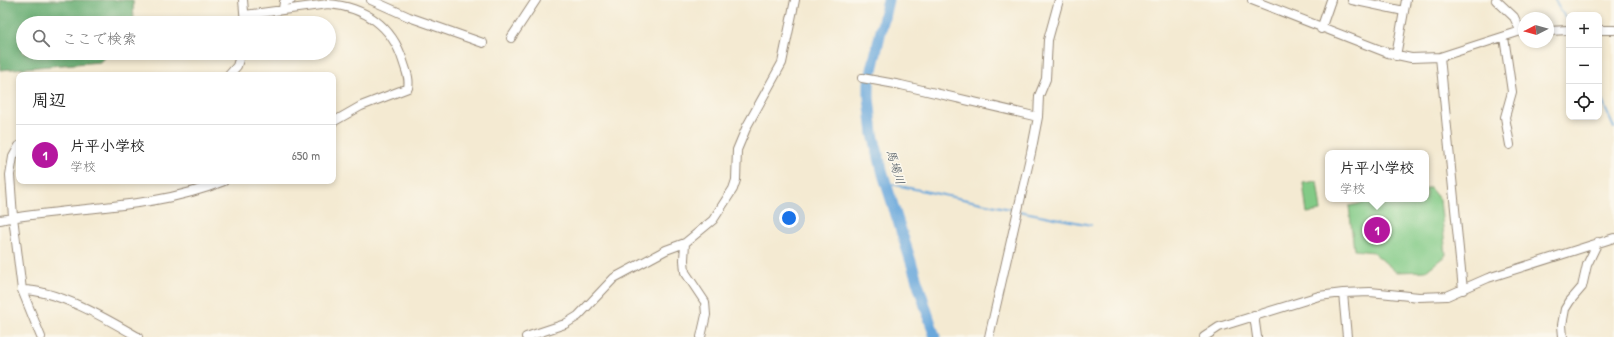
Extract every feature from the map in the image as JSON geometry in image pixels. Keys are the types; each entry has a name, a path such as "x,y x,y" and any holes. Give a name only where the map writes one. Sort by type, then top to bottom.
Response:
{"street":[{"path":"243,0 245,16"},
{"path":"283,10 284,2 291,0"},
{"path":"371,0 409,17 482,43"},
{"path":"511,38 536,0"},
{"path":"526,337 565,324 578,316 614,278 666,250 685,243 713,220 733,189 736,180 736,155 738,146 782,63 795,0"},
{"path":"989,337 1038,117 1038,101 1047,72 1048,40 1060,0"},
{"path":"1252,0 1322,29 1396,56 1410,58 1440,57 1518,32"},
{"path":"1322,29 1331,0"},
{"path":"1352,0 1404,12"},
{"path":"1396,56 1406,0"},
{"path":"1496,0 1514,17 1518,24"},
{"path":"258,16 283,10 328,4 340,5 361,11 376,20 389,33 399,49 409,80 408,88 361,106 336,120"},
{"path":"1554,30 1566,30"},
{"path":"1602,30 1614,30"},
{"path":"1504,37 1512,92 1505,117 1510,145"},
{"path":"1440,57 1463,290"},
{"path":"232,72 237,66 239,60"},
{"path":"862,78 1038,117"},
{"path":"16,152 13,157 10,175 12,217 22,290 41,337"},
{"path":"0,220 12,217 122,205 178,195 214,184"},
{"path":"1204,337 1219,327 1319,296 1343,292 1370,292 1435,297 1447,296 1500,273 1614,238"},
{"path":"1563,337 1562,325 1566,306 1582,287 1587,266 1598,242"},
{"path":"685,243 685,272 705,302 706,321 701,337"},
{"path":"22,290 63,299 93,312 138,337"},
{"path":"1343,292 1346,337"},
{"path":"1254,315 1257,337"}],"green space":[{"path":"0,0 133,0 134,16 16,16 16,60 102,60 100,62 0,70"},
{"path":"1317,181 1321,211 1307,213 1303,183"},
{"path":"1430,188 1440,200 1446,255 1426,271 1396,272 1373,252 1354,250 1349,206 1367,202 1429,202"}],"waterway":[{"name":"馬場川","path":"888,0 869,83 873,134 883,174 935,337"},
{"path":"1555,0 1566,20"},
{"path":"1602,101 1614,128"},
{"path":"886,183 1015,210"},
{"path":"1019,211 1091,225"}],"place":[{"name":"片平小学校","path":"1377,230"}]}
